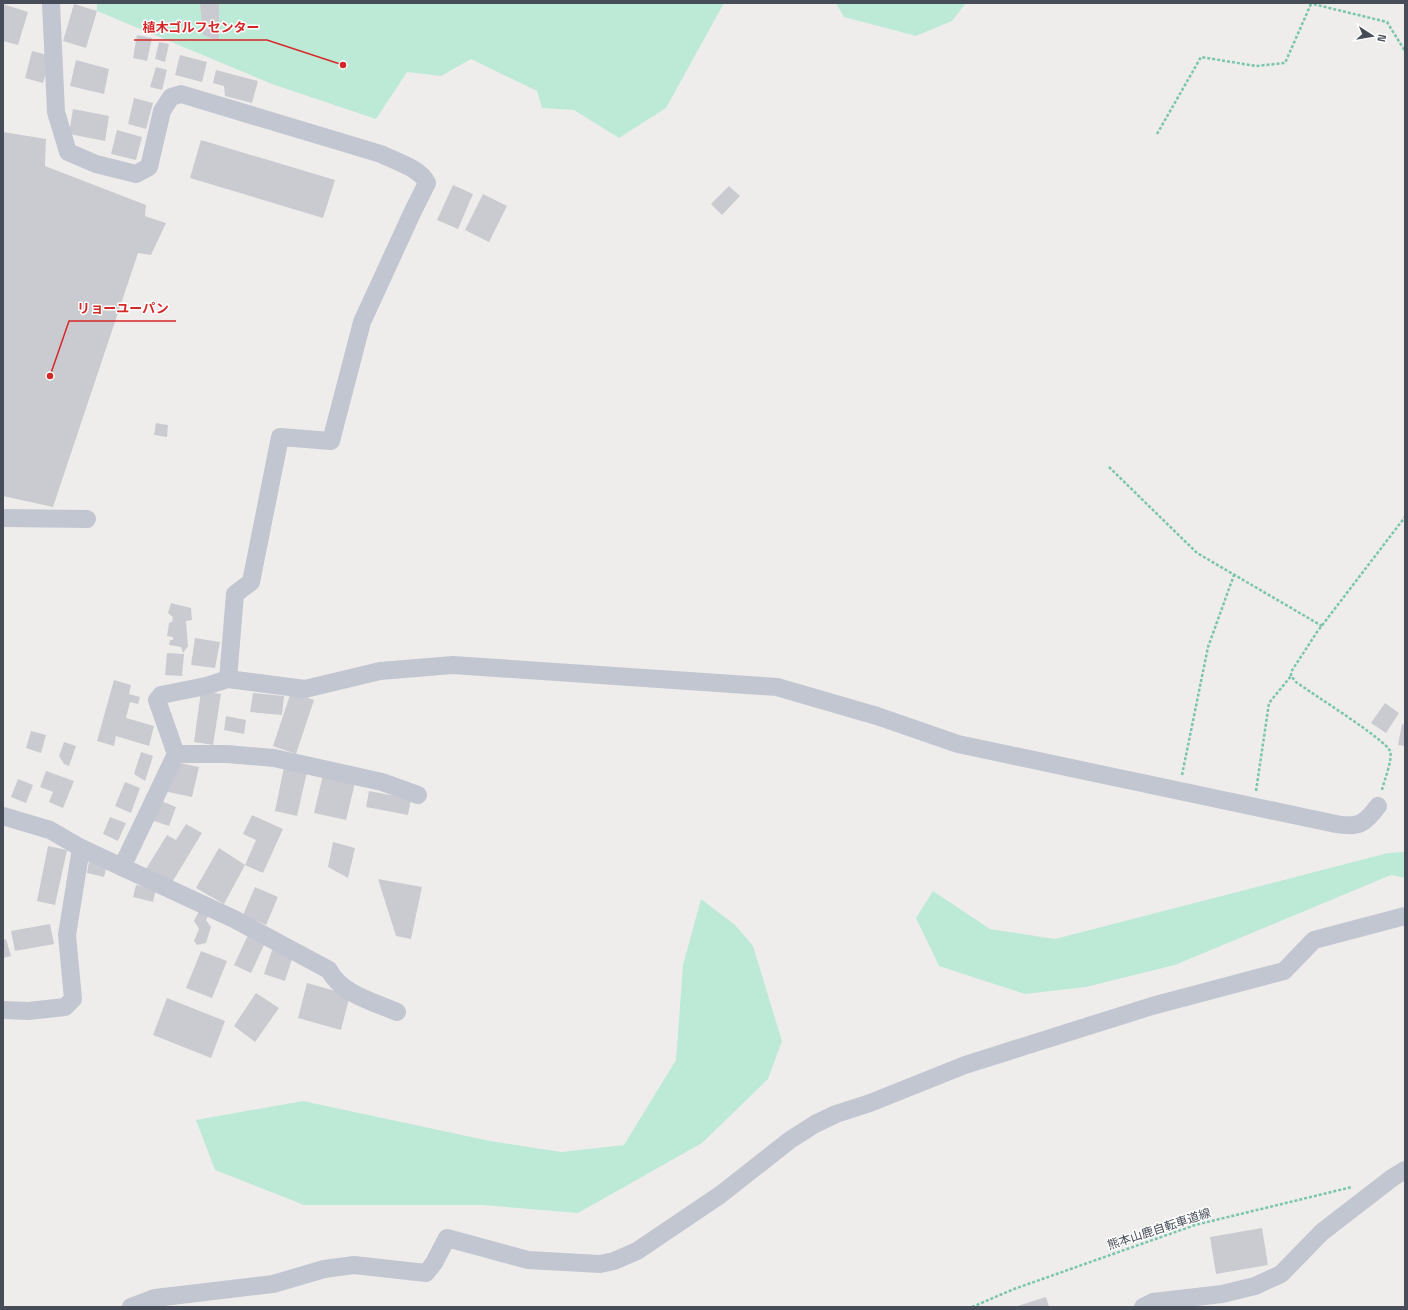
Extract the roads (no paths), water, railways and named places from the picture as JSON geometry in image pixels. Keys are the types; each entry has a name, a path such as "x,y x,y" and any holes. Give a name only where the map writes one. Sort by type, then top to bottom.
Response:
{"street":[{"path":"51,3 56,112 68,152 96,164 136,174 149,167 162,111 171,97 182,94 381,154 404,165 425,178 427,183 412,211 362,322 331,441 280,437 251,582 235,594 228,679"},
{"path":"3,518 87,519"},
{"path":"122,867 176,754 157,700 161,695 206,686 228,679 306,689 380,671 453,665 778,686 877,716 958,744 1348,826 1359,825 1368,820 1378,806"},
{"path":"176,754 227,754 274,758 382,782 418,795"},
{"path":"3,816 50,830 81,848 234,919 329,970 334,979 342,987 397,1012"},
{"path":"3,1010 28,1011 65,1007 73,999 67,935 81,848"},
{"path":"131,1307 155,1298 273,1284 324,1269 354,1265 426,1273 434,1263 447,1238 528,1260 600,1264 614,1261 637,1252 720,1195 790,1140 815,1124 836,1114 870,1104 966,1064 1152,1006 1284,971 1314,940 1405,916"},
{"path":"1143,1307 1153,1302 1222,1294 1255,1286 1281,1274 1322,1232 1392,1178 1405,1170"}],"place":[{"name":"植木ゴルフセンター","path":"343,65"},
{"name":"リョーユーパン","path":"50,376"}]}
